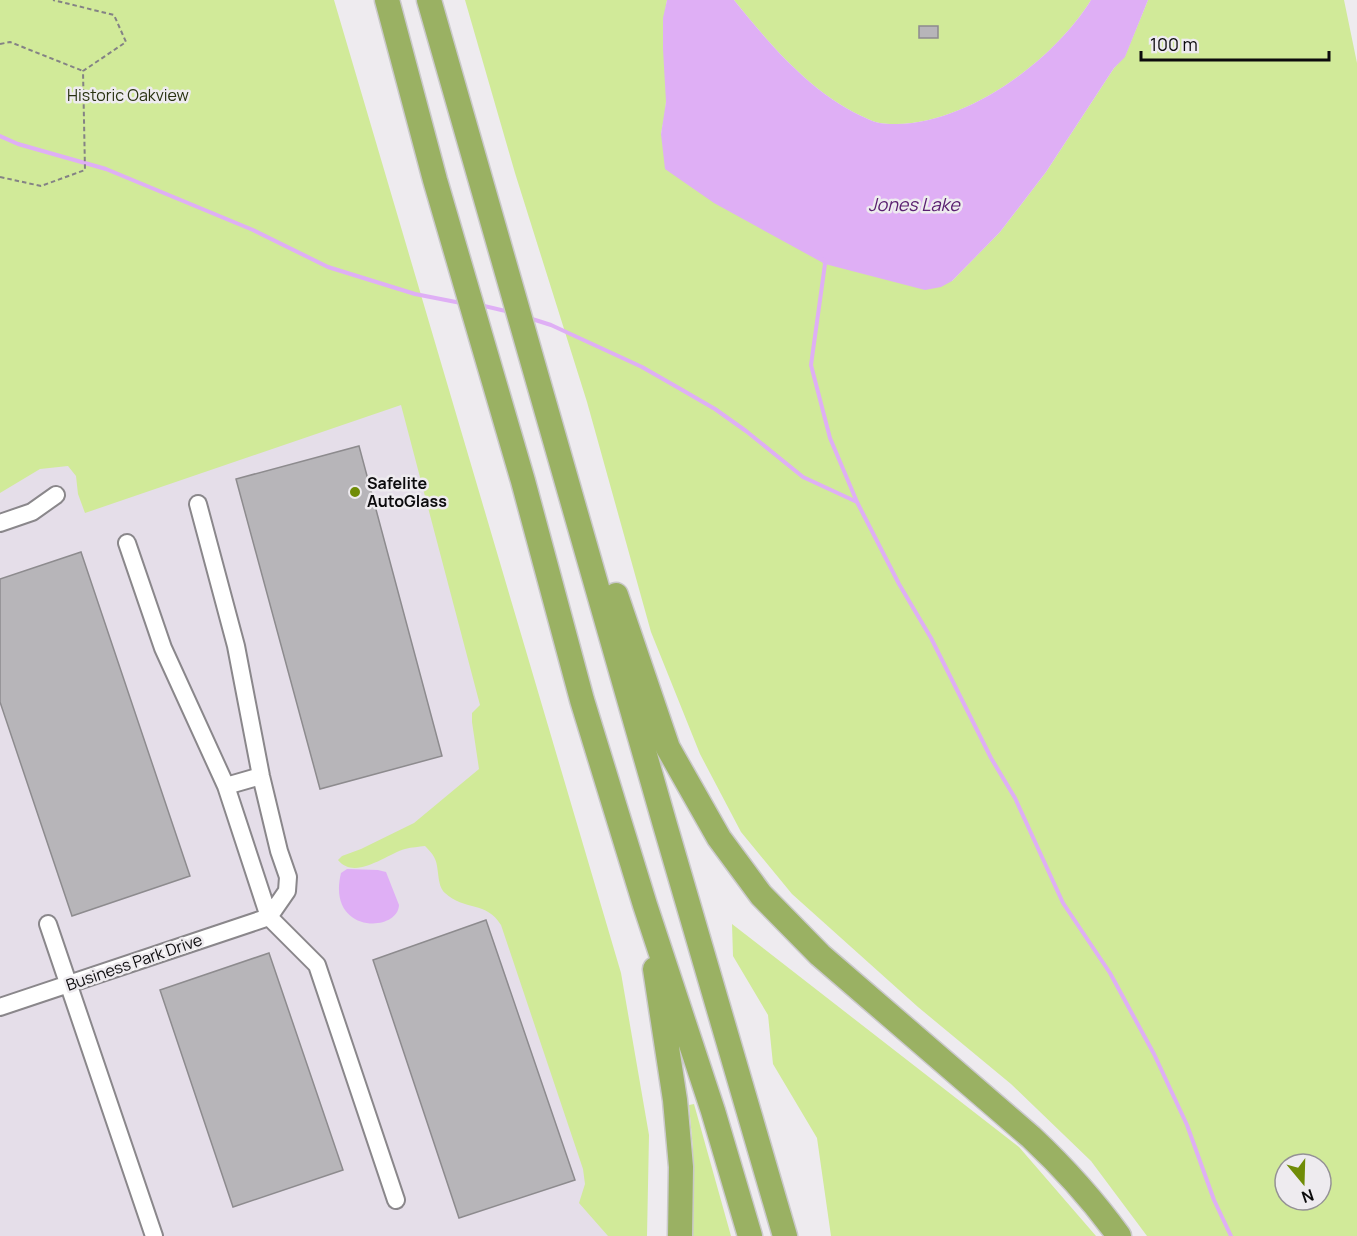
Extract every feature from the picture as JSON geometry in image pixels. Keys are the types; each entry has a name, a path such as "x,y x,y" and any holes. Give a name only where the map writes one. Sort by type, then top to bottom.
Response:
{"highway":[{"path":"387,0 435,180 523,481 582,699 645,905 710,1100 750,1236"},
{"path":"429,0 785,1236"},
{"path":"582,529 610,579 668,748 719,838 754,886 820,955 1048,1152 1097,1206 1119,1236"},
{"path":"645,905 675,1100 681,1167 680,1236"}],"street":[{"path":"0,522 32,512 56,495"},
{"path":"198,504 236,646 261,776 288,878 287,891 269,916"},
{"path":"127,543 163,648 226,786 269,916 317,965 396,1200"},
{"path":"226,786 261,776"},
{"name":"Business Park Drive","path":"0,1007 269,916"},
{"path":"48,924 154,1236"}],"path":[{"path":"53,0 114,15 126,42 83,71"},
{"path":"0,44 10,42 83,71"},
{"path":"0,177 41,186 85,170 83,71"}],"shaded area":[{"path":"0,200 376,273 614,1236 0,1236"}],"green space":[{"name":"Historic Oakview","path":"0,0 334,0 621,973 649,1135 647,1236 608,1236 579,1203 585,1184 583,1169 501,925 495,917 482,909 452,899 442,890 436,861 425,846 405,849 362,867 345,866 338,860 342,856 414,823 479,769 472,713 480,705 401,405 85,513 78,494 76,476 68,466 40,469 0,493"},
{"path":"465,0 667,0 664,38 666,105 661,134 952,281 1000,232 1046,172 1114,68 1125,56 1148,0 1344,0 1357,63 1357,1236 1147,1236 1091,1161 1011,1084 918,1007 792,894 741,832 700,754 651,632 587,402 515,173"},
{"path":"734,0 1091,0 1075,23 1055,45 1007,84 952,113 924,121 883,124 849,110 812,84 778,52"},
{"path":"732,924 1019,1147 1096,1236 831,1236 817,1138 773,1064 768,1015 733,956"},
{"path":"694,1104 731,1236 689,1236 693,1149 689,1105"}],"water":[{"name":"Jones Lake","path":"667,0 734,0 778,52 830,98 873,121 897,124 924,121 952,113 1007,84 1055,45 1075,23 1091,0 1148,0 1125,57 1114,68 1046,172 1000,232 952,281 941,287 925,290 825,264 714,203 665,169 661,134 666,102 663,18"},
{"path":"347,869 386,872 399,905 396,914 376,923 364,922 352,917 344,908 339,893 341,873"}],"building":[{"path":"919,26 938,26 938,38 919,38"},
{"path":"359,446 442,756 320,789 236,479"},
{"path":"81,552 190,876 72,916 0,702 0,579"},
{"path":"486,920 575,1180 459,1218 373,960"},
{"path":"269,953 343,1170 233,1207 160,990"}],"waterway":[{"path":"0,136 18,144 106,169 253,230 328,267 415,294 461,303"},
{"path":"824,259 811,365 830,438 857,502 899,584 931,638 991,758 1015,798 1063,903 1110,973 1154,1054 1187,1125 1214,1200 1231,1236"},
{"path":"480,305 510,312"},
{"path":"529,318 551,325 642,367 715,409 803,477 857,502"}],"place":[{"name":"Safelite AutoGlass","path":"355,492"}]}
